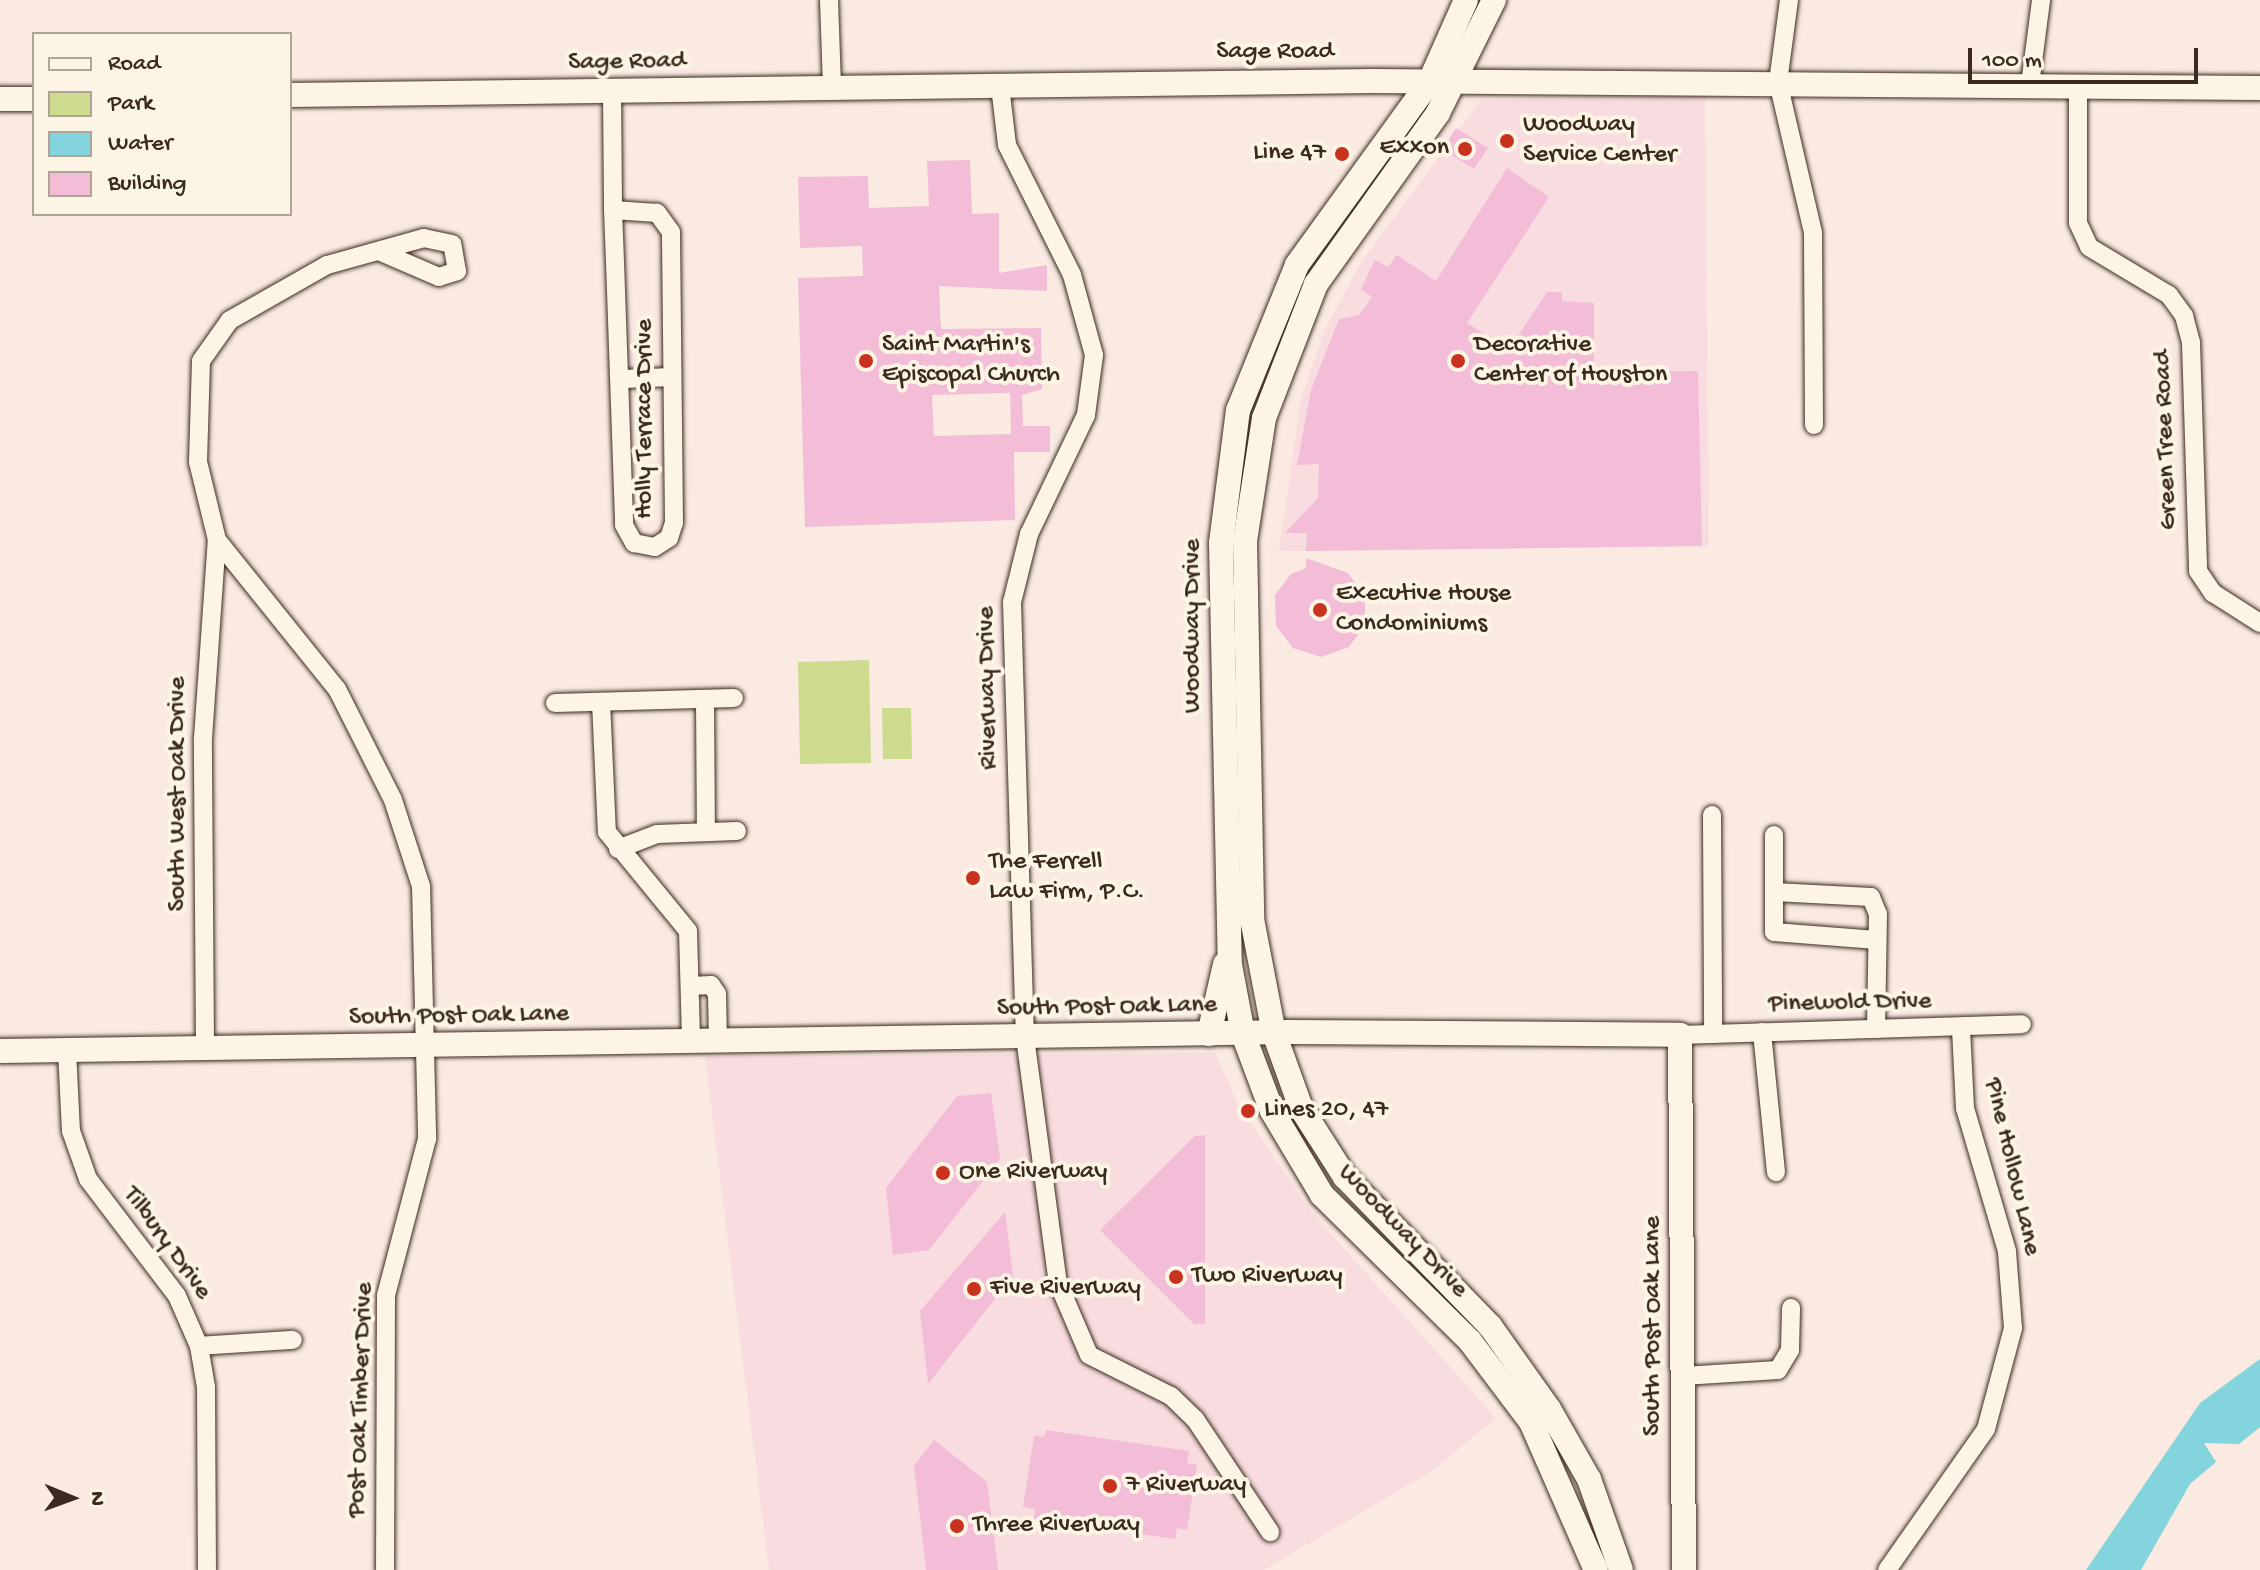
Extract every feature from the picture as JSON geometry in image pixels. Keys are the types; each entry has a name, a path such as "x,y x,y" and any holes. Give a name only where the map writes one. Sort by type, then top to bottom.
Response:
{"main road":[{"name":"Woodway Drive","path":"1466,0 1430,81 1297,265 1261,340 1238,410 1234,526 1235,778 1229,952 1243,1034 1272,1111 1322,1195 1540,1415 1589,1479 1621,1570"},
{"name":"Woodway Drive","path":"1234,526 1264,418 1316,284 1457,82 1494,0"},
{"name":"Sage Road","path":"292,95 1372,81 2260,88"},
{"path":"1372,81 1393,103 1399,124"},
{"path":"0,99 32,99"},
{"name":"Woodway Drive","path":"1235,778 1256,956 1274,1033 1301,1108 1345,1177 1430,1269 1490,1326 1540,1415 1596,1570"},
{"path":"1209,1034 1229,952"},
{"name":"South Post Oak Lane","path":"0,1051 1274,1033 1680,1035 1684,1570"},
{"path":"1412,1287 1430,1269"}],"street":[{"path":"829,0 832,87"},
{"path":"1789,0 1778,82 1813,233 1814,425"},
{"path":"2030,85 2041,0"},
{"name":"Riverway Drive","path":"1000,86 1007,145 1072,275 1094,355 1086,415 1029,534 1012,602 1025,1037 1058,1283 1070,1323 1089,1355 1118,1375 1171,1396 1195,1419 1270,1532"},
{"name":"Green Tree Road","path":"2078,86 2078,223 2089,247 2169,295 2184,316 2191,343 2198,571 2213,593 2260,623"},
{"name":"Holly Terrace Drive","path":"612,91 613,210 623,379 624,525 634,543 650,548 665,542 673,528 670,227 657,213 613,210"},
{"path":"217,540 198,472 200,373 209,342 230,320 316,270 381,252"},
{"path":"623,379 672,377"},
{"name":"Post Oak Timber Drive","path":"217,540 320,663 401,819 424,906 424,1168 386,1295 385,1570"},
{"name":"South West Oak Drive","path":"205,1048 203,738 217,540"},
{"path":"555,703 734,698"},
{"path":"705,699 706,831"},
{"path":"601,702 602,802 618,849 688,931 691,1041"},
{"path":"1712,815 1713,1034"},
{"path":"618,849 657,834 737,831"},
{"path":"1774,835 1774,932 1877,940"},
{"path":"1774,892 1864,893 1875,904 1876,1029"},
{"path":"691,986 711,985 717,994 718,1041"},
{"name":"Pinewold Drive","path":"1680,1035 2022,1024"},
{"name":"Pine Hollow Lane","path":"1887,1570 1986,1429 2013,1328 2007,1251 1965,1108 1961,1028"},
{"path":"1762,1032 1776,1172"},
{"name":"Tilbury Drive","path":"67,1050 71,1131 88,1179 177,1296 199,1346 206,1387 207,1570"},
{"path":"1683,1376 1778,1370 1790,1350 1791,1308"},
{"path":"199,1346 293,1340"}],"shaded area":[{"path":"1705,95 1709,546 1279,551 1301,399 1324,332 1360,264 1481,100"},
{"path":"1215,1053 1238,1104 1312,1213 1496,1418 1432,1471 1264,1570 769,1570 705,1056"}],"green space":[{"path":"869,660 871,763 800,764 798,662"},
{"path":"882,708 911,708 912,759 883,759"}],"water":[{"path":"2260,1359 2260,1427 2239,1444 2204,1443 2216,1462 2190,1484 2141,1570 2086,1570 2200,1403"}],"building":[{"name":"Exxon","path":"1456,128 1488,148 1474,169 1442,149"},
{"name":"Saint Martin's Episcopal Church","path":"970,160 972,214 999,213 999,273 1047,265 1047,291 939,286 941,329 1041,328 1042,389 1022,395 1023,426 1050,426 1050,452 1014,452 1015,520 805,527 798,278 863,276 862,246 800,248 798,177 868,176 869,208 929,206 927,161","holes":["1010,393 1011,434 934,436 932,395"]},
{"name":"Decorative Center of Houston","path":"1507,168 1549,197 1467,323 1509,349 1547,292 1562,292 1562,301 1594,303 1594,372 1698,371 1702,546 1306,551 1307,533 1285,533 1318,498 1319,464 1297,465 1311,390 1339,319 1359,315 1372,297 1361,289 1375,260 1388,267 1397,255 1436,281"},
{"name":"Executive House Condominiums","path":"1306,558 1348,573 1365,596 1365,625 1349,647 1321,657 1293,648 1276,626 1275,595 1291,574 1306,568"},
{"name":"One Riverway","path":"991,1093 1000,1159 929,1250 893,1255 886,1188 957,1096"},
{"name":"Two Riverway","path":"1205,1135 1205,1324 1194,1324 1100,1230 1195,1136"},
{"name":"Five Riverway","path":"1005,1212 1013,1276 928,1384 920,1311"},
{"name":"7 Riverway","path":"1046,1430 1189,1451 1187,1463 1197,1465 1187,1530 1177,1528 1175,1539 1034,1519 1035,1509 1023,1507 1034,1436 1044,1437"},
{"name":"Three Riverway","path":"934,1440 987,1482 998,1570 926,1570 914,1466"}],"place":[{"name":"Woodway Service Center","path":"1507,141"},
{"name":"Exxon","path":"1465,149"},
{"name":"Line 47","path":"1342,154"},
{"name":"Saint Martin's Episcopal Church","path":"866,361"},
{"name":"Decorative Center of Houston","path":"1458,361"},
{"name":"Executive House Condominiums","path":"1320,610"},
{"name":"The Ferrell Law Firm, P.C.","path":"973,878"},
{"name":"Lines 20, 47","path":"1248,1111"},
{"name":"One Riverway","path":"943,1173"},
{"name":"Two Riverway","path":"1176,1277"},
{"name":"Five Riverway","path":"974,1289"},
{"name":"7 Riverway","path":"1110,1486"},
{"name":"Three Riverway","path":"957,1526"}]}
